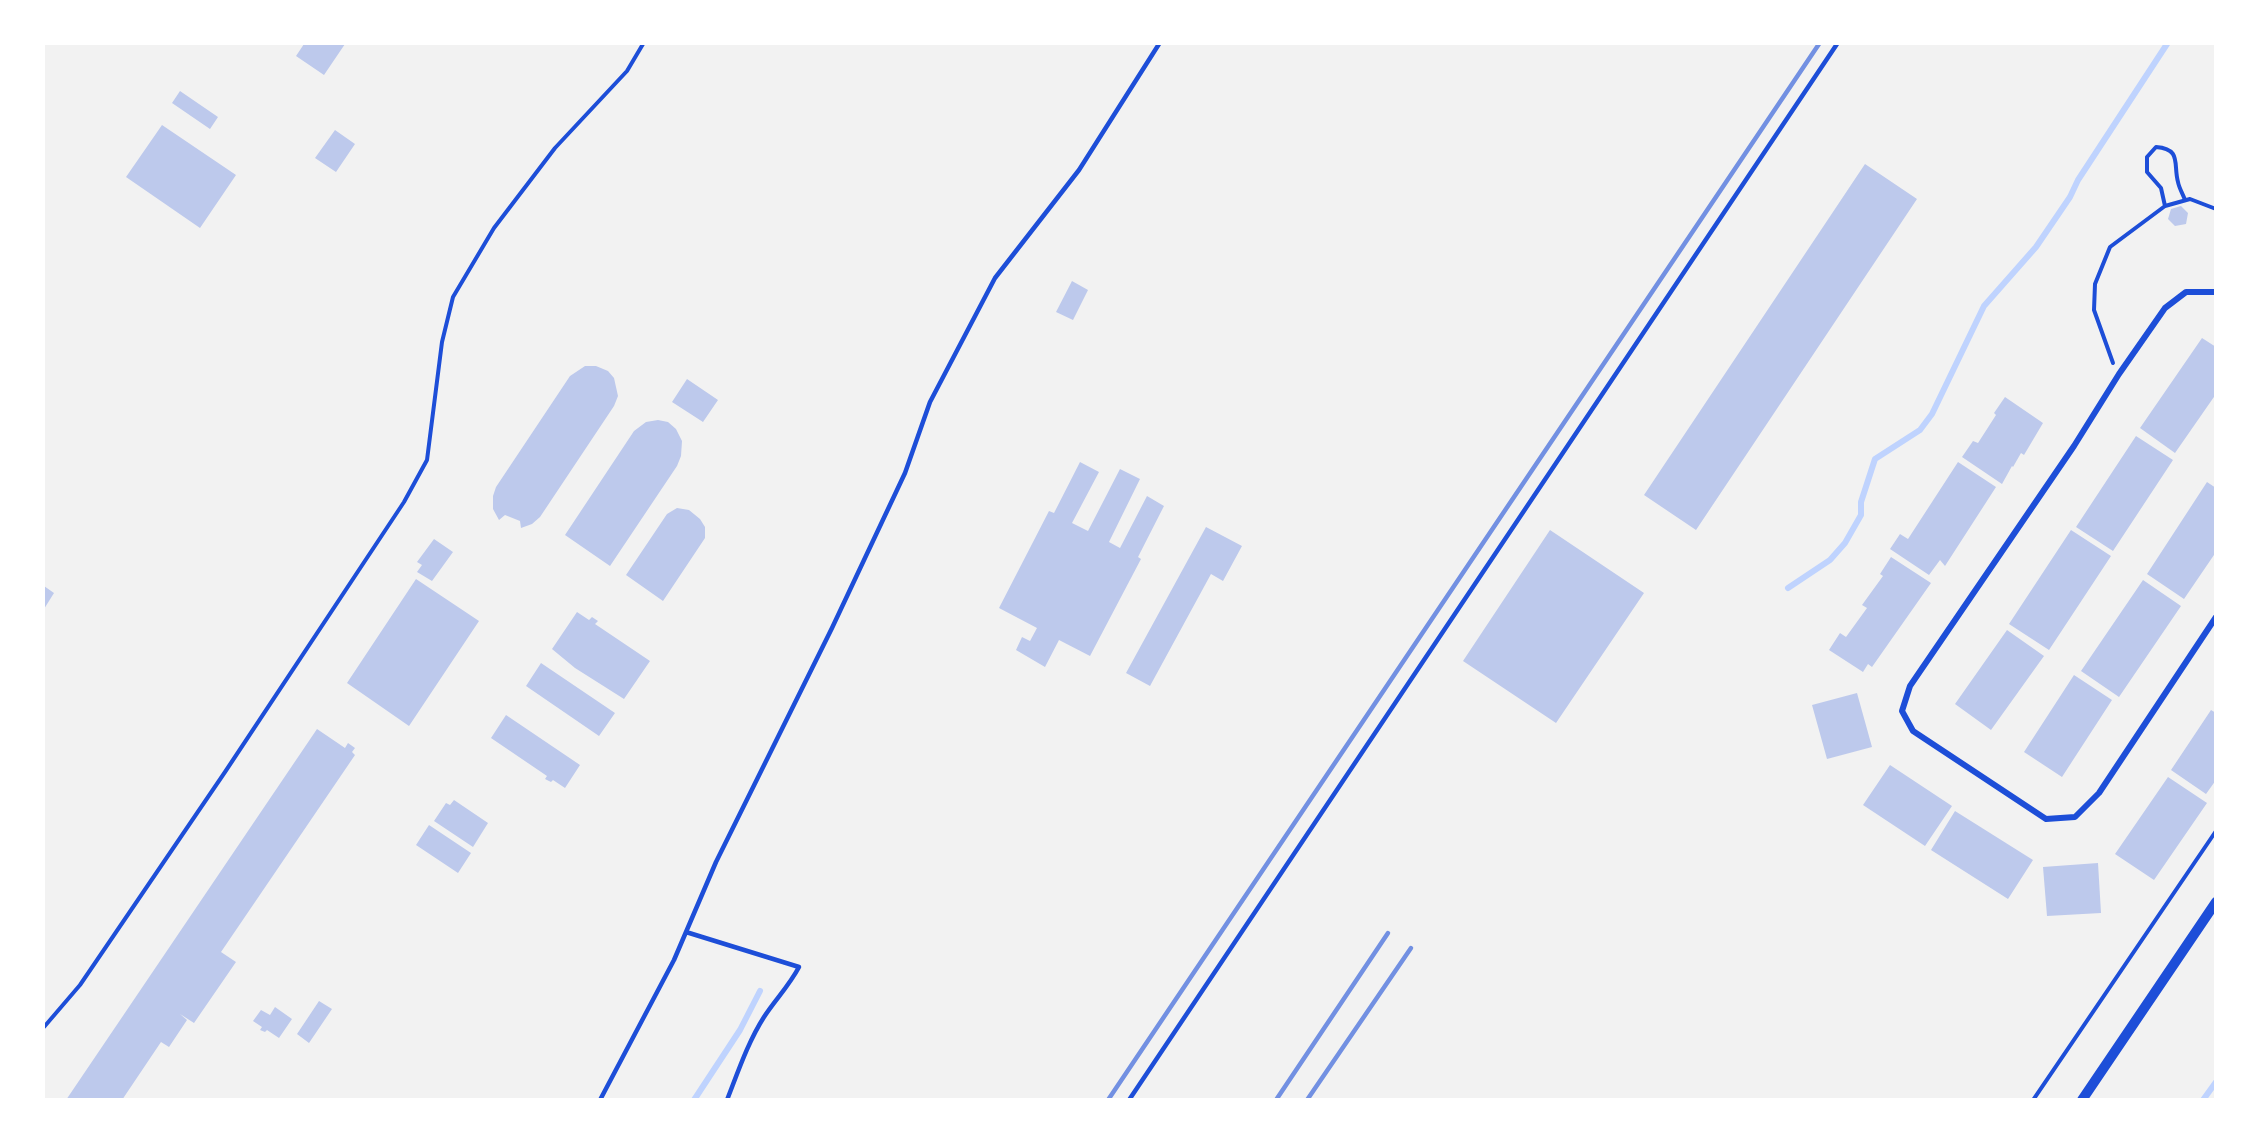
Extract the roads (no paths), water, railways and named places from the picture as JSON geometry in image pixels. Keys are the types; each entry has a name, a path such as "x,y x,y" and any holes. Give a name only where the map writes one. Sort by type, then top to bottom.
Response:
{"street":[{"path":"2216,292 2186,291 2164,308 2074,446 1910,687 1902,711 1913,731 2046,819 2075,817 2099,793 2216,617"},
{"path":"2082,1100 2216,902"}],"lane":[{"path":"600,1100 674,960 716,862 832,628 905,473 930,402 995,278 1079,170 1159,44"},
{"path":"1129,1100 1838,44"},
{"path":"686,933 799,967 789,986 764,1017 741,1063 727,1100"}],"waterway":[{"path":"1788,588 1830,560 1845,543 1861,515 1861,502 1875,459 1920,430 1932,414 1984,306 2036,247 2167,44"},
{"path":"694,1100 740,1030 760,991"},
{"path":"2203,1100 2216,1082"}],"railway":[{"path":"1108,1100 1819,44"},
{"path":"1276,1100 1388,933"},
{"path":"1307,1100 1411,948"}]}
